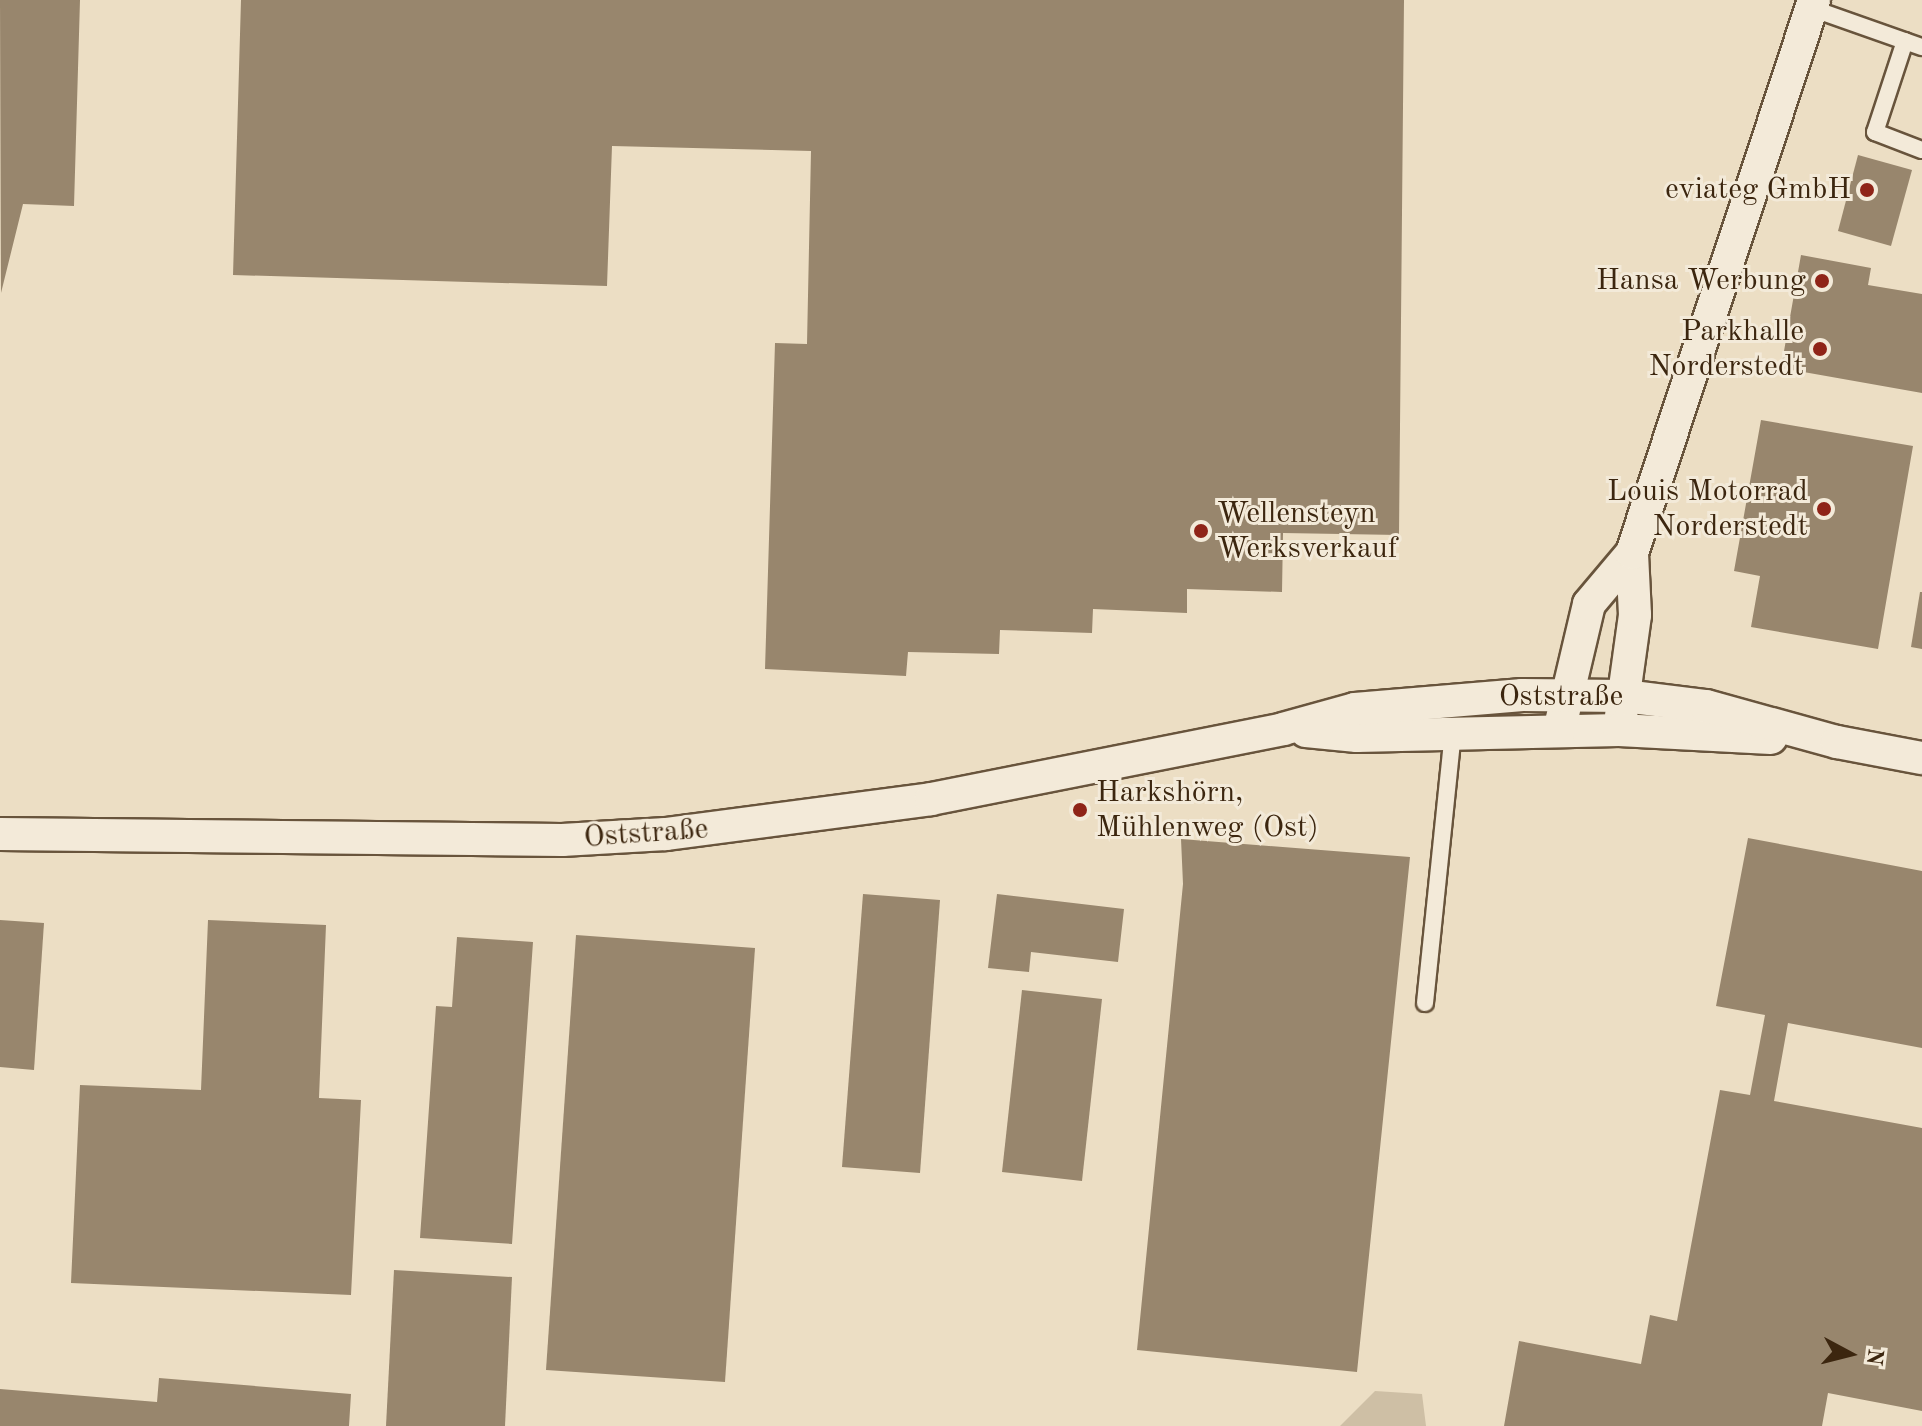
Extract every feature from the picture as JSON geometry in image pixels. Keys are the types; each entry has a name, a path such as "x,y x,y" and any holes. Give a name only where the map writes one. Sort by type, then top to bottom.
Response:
{"street":[{"path":"1619,730 1635,615 1632,553 1812,4"},
{"path":"1559,731 1589,604 1632,553"},
{"name":"Oststraße","path":"0,834 562,840 666,834 931,799 1283,729 1355,709 1566,694 1624,696 1706,706 1837,742 1922,758"},
{"name":"Oststraße","path":"1283,729 1357,736 1453,731 1619,730 1837,742"}],"lane":[{"path":"1812,4 1922,47"},
{"path":"1905,41 1875,132 1922,150"},
{"path":"1425,1003 1453,731"}],"shaded area":[{"path":"1375,1391 1422,1394 1426,1426 1340,1426"}],"building":[{"path":"0,0 80,0 74,206 23,204 1,293"},
{"path":"241,0 1404,0 1399,535 1283,533 1282,592 1187,589 1187,613 1093,609 1092,633 1000,630 999,654 908,652 906,676 765,669 775,343 807,344 811,151 612,146 607,286 233,275"},
{"path":"1858,155 1912,170 1891,246 1838,231"},
{"path":"1801,255 1871,268 1868,285 1922,294 1922,393 1781,368"},
{"name":"Louis Motorrad Norderstedt","path":"1761,420 1913,446 1878,649 1751,627 1760,576 1734,571"},
{"path":"1922,592 1922,649 1911,647"},
{"path":"1748,838 1922,871 1922,1048 1788,1023 1774,1101 1922,1128 1922,1411 1828,1393 1822,1426 1504,1426 1519,1341 1641,1364 1650,1315 1677,1321 1720,1090 1750,1095 1765,1015 1716,1006"},
{"path":"1181,839 1410,857 1357,1372 1137,1350 1183,884"},
{"path":"863,894 940,900 920,1173 842,1167"},
{"path":"997,894 1124,909 1118,962 1031,952 1029,972 988,968"},
{"path":"0,920 44,923 34,1070 0,1067"},
{"path":"208,920 326,925 319,1098 361,1100 351,1295 71,1283 80,1085 201,1090"},
{"path":"576,935 755,948 725,1382 546,1370"},
{"path":"457,937 533,942 512,1244 420,1238 436,1006 452,1007"},
{"path":"1022,990 1102,999 1082,1181 1002,1172"},
{"path":"394,1270 512,1277 505,1426 386,1426"},
{"path":"159,1378 351,1394 349,1426 0,1426 0,1389 157,1402"}],"place":[{"name":"eviateg GmbH","path":"1867,190"},
{"name":"Hansa Werbung","path":"1822,281"},
{"name":"Parkhalle Norderstedt","path":"1820,349"},
{"name":"Louis Motorrad Norderstedt","path":"1824,509"},
{"name":"Wellensteyn Werksverkauf","path":"1201,531"},
{"name":"Harkshörn, Mühlenweg (Ost)","path":"1080,810"}]}
